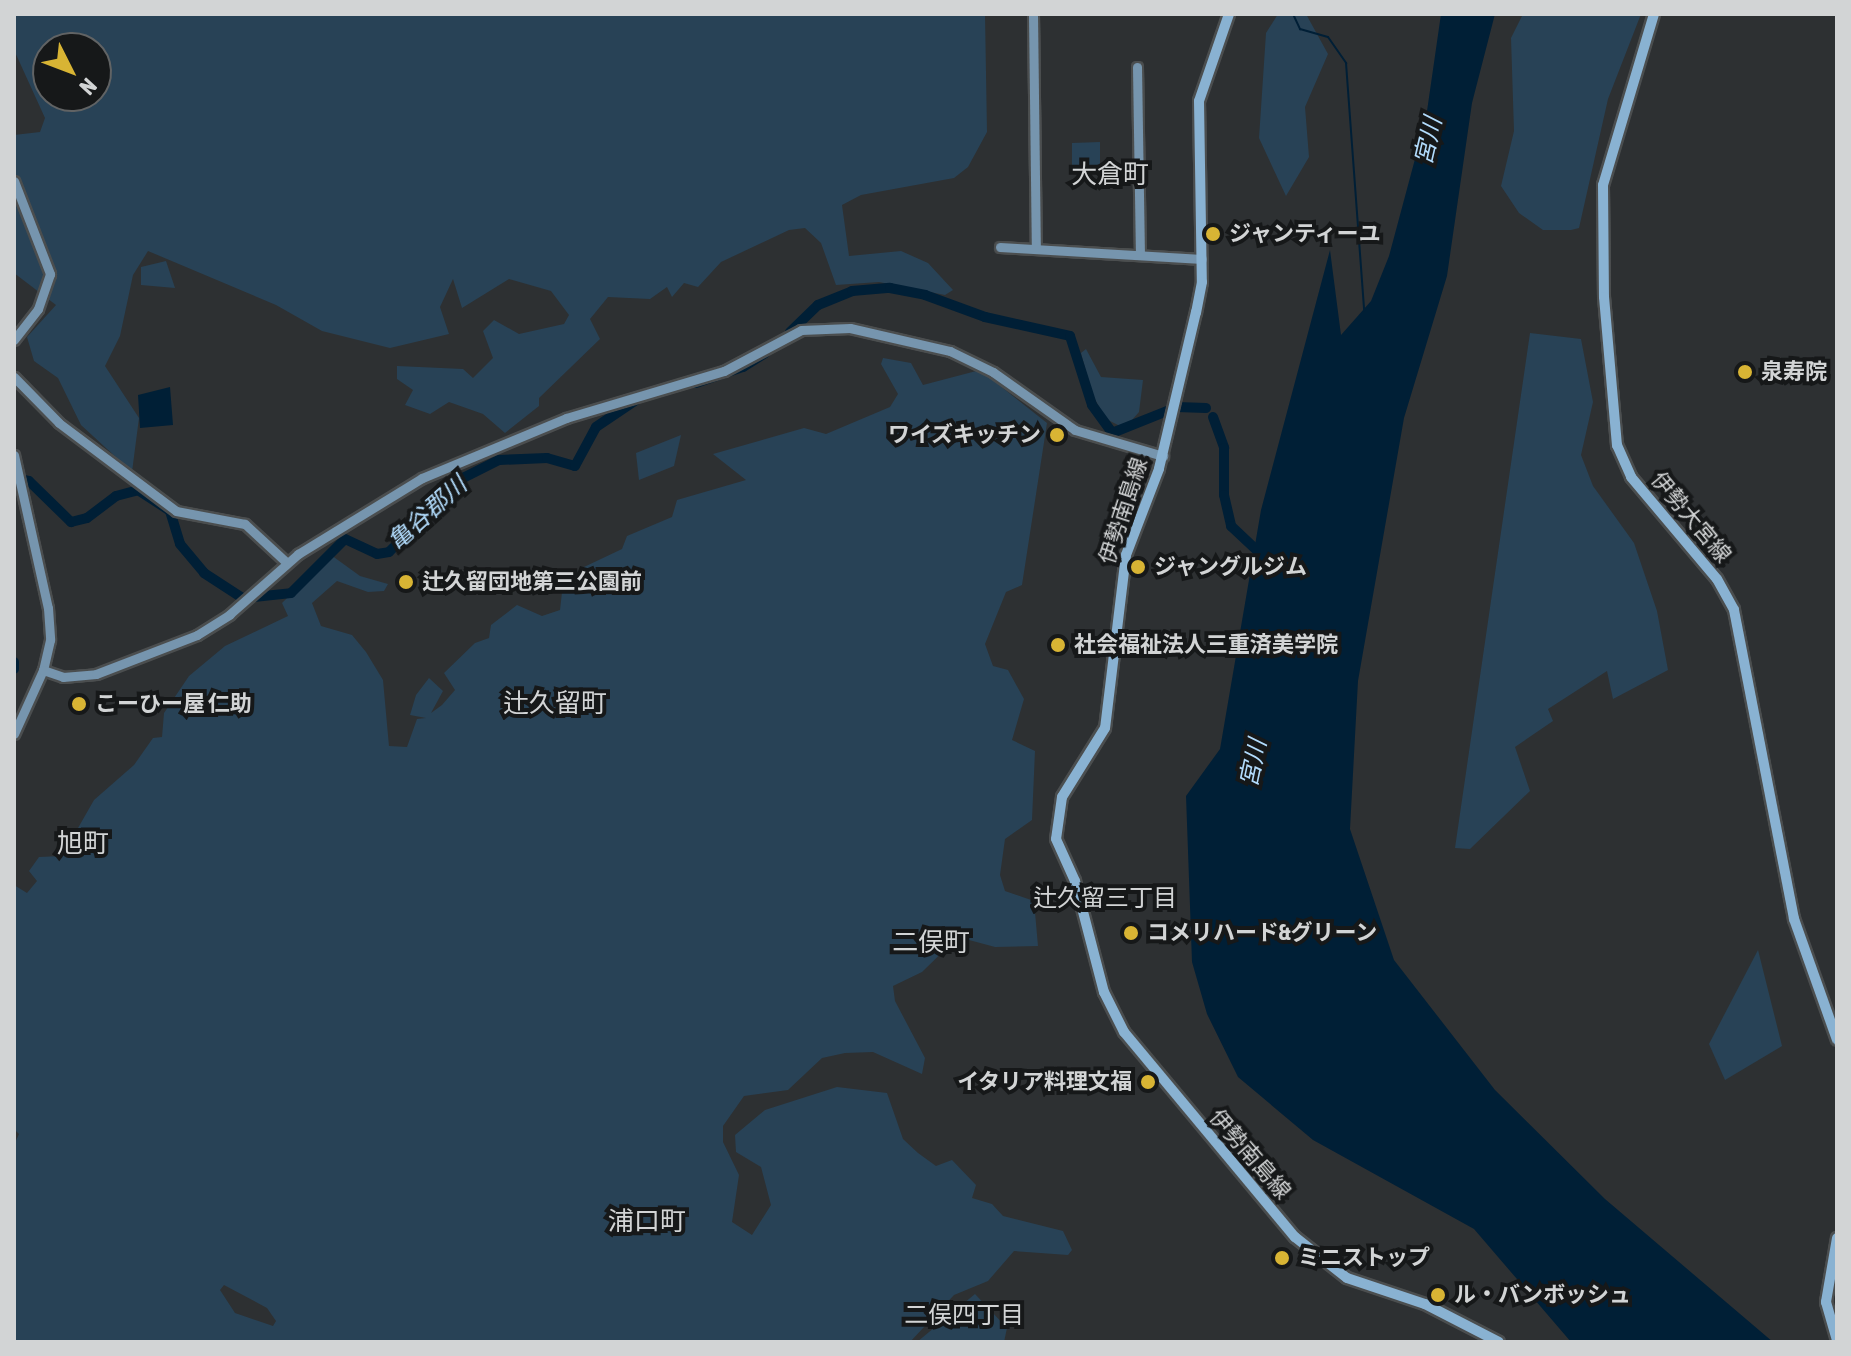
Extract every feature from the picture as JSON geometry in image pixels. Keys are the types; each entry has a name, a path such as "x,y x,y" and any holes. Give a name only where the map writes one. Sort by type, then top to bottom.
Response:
{"main road":[{"name":"伊勢南島線","path":"1229,14 1199,101 1202,259 1196,312 1163,456 1126,555 1105,728 1073,774 1056,822 1104,992 1135,1051 1312,1254 1347,1278 1425,1304 1499,1342"},
{"name":"伊勢大宮線","path":"1654,14 1603,185 1604,297 1617,445 1631,477 1717,579 1734,610 1794,919 1837,1040"},
{"path":"1837,1238 1826,1302 1837,1340"}],"street":[{"path":"1033,14 1036,249"},
{"path":"1137,67 1140,255"},
{"path":"14,181 50,274 38,309 14,340"},
{"path":"1000,247 1202,259"},
{"path":"43,670 63,677 96,674 197,635 230,614 286,562 393,494 476,453 627,396 696,383 801,330 850,328 963,356 1068,427 1163,456"},
{"path":"14,377 59,423 150,486 176,511 245,524 286,562"},
{"path":"14,455 48,608 50,648 14,734"}],"shaded area":[{"path":"14,14 985,14 987,132 968,167 954,178 861,195 842,205 849,256 901,251 928,263 953,290 945,295 879,282 836,285 821,243 805,228 789,230 721,262 698,287 684,283 672,297 667,287 650,299 608,297 590,319 600,339 539,398 539,406 505,433 483,414 449,402 430,414 405,405 413,390 397,379 397,366 463,369 473,378 493,358 483,331 494,320 519,334 564,324 569,315 551,291 509,279 462,308 453,279 440,307 449,334 390,348 322,331 276,305 148,251 133,275 120,336 105,366 139,418 132,472 81,425 58,378 34,361 27,337 56,305 14,273 14,135 40,132 45,118 42,112 112,112 112,32 32,32 32,89 14,50"},
{"path":"1278,14 1306,14 1328,54 1305,107 1309,157 1286,196 1259,138 1266,33"},
{"path":"1523,14 1641,14 1608,99 1579,228 1571,230 1543,230 1519,213 1501,186 1514,131 1511,38"},
{"path":"1100,142 1100,168 1072,169 1072,143"},
{"path":"166,261 175,288 141,285 141,267"},
{"path":"1530,333 1581,339 1593,402 1581,455 1593,486 1634,543 1657,611 1668,670 1613,699 1607,671 1548,709 1553,721 1515,747 1530,791 1470,849 1455,848"},
{"path":"1086,349 1101,377 1143,380 1139,412 1132,420 1120,426 1106,419 1092,394 1081,353"},
{"path":"883,358 911,363 923,385 980,370 1047,423 1022,585 1006,592 985,644 993,666 1008,670 1024,699 1012,740 1035,751 1032,820 1005,839 1000,875 1005,891 1034,901 1038,946 995,947 958,937 922,972 893,986 895,1001 925,1058 922,1074 873,1052 845,1053 822,1058 788,1090 744,1096 723,1126 723,1142 739,1175 732,1222 752,1235 771,1205 761,1167 736,1152 735,1135 765,1110 837,1087 887,1093 903,1139 918,1153 936,1166 952,1160 976,1185 972,1198 992,1204 1003,1216 1063,1231 1072,1250 1068,1255 1014,1251 988,1281 954,1295 910,1342 14,1342 14,1145 19,1134 14,1129 14,885 27,893 37,881 29,871 39,857 62,856 94,800 134,765 153,738 162,737 164,713 189,676 225,646 288,616 282,603 331,555 360,576 388,584 384,591 368,592 337,581 312,603 321,626 352,635 366,652 383,680 389,746 407,747 417,719 426,718 410,715 416,695 429,678 443,691 431,713 442,705 455,690 444,673 475,643 489,638 491,625 517,605 542,616 560,610 562,592 580,583 584,567 622,549 627,536 672,517 677,500 746,480 713,454 804,428 826,434 890,407 898,394 881,364","holes":["224,1285 267,1308 276,1321 273,1326 235,1313 220,1290"]},
{"path":"681,435 674,466 639,480 636,453"},
{"path":"1758,950 1782,1046 1725,1080 1709,1044"},
{"path":"975,1294 1007,1328 1004,1342 917,1342"}],"water":[{"name":"宮川","path":"1441,14 1495,14 1472,103 1447,276 1404,418 1358,681 1350,829 1394,960 1495,1090 1605,1199 1773,1342 1571,1342 1474,1229 1313,1140 1238,1077 1207,1014 1192,962 1186,796 1220,749 1261,510 1330,250 1341,335 1371,301 1389,256 1426,118"},
{"path":"170,387 173,425 140,428 138,395"}],"waterway":[{"path":"1293,14 1300,29 1328,37 1346,63 1364,310"},
{"name":"亀谷郡川","path":"790,332 818,305 852,291 890,288 925,295 985,317 1070,336 1092,405 1112,433 1167,411"},
{"name":"亀谷郡川","path":"696,383 743,367 765,353"},
{"name":"亀谷郡川","path":"254,597 291,593 345,539 377,554 389,552 463,478 499,460 547,458 575,466 596,427 642,396"},
{"name":"亀谷郡川","path":"1177,407 1206,408"},
{"name":"亀谷郡川","path":"1213,417 1224,448 1224,495 1231,526 1263,556"},
{"name":"亀谷郡川","path":"14,478 29,481 71,522 87,518 116,496 138,490 170,511 180,544 204,573 241,597"},
{"path":"14,662 14,669"}],"place":[{"name":"ジャンティーユ","path":"1213,234"},
{"name":"泉寿院","path":"1745,372"},
{"name":"ワイズキッチン","path":"1057,435"},
{"name":"ジャングルジム","path":"1138,567"},
{"name":"辻久留団地第三公園前","path":"406,582"},
{"name":"社会福祉法人三重済美学院","path":"1058,645"},
{"name":"こーひー屋 仁助","path":"79,704"},
{"name":"コメリハード&グリーン","path":"1131,933"},
{"name":"イタリア料理文福","path":"1148,1082"},
{"name":"ミニストップ","path":"1282,1258"},
{"name":"ル・バンボッシュ","path":"1438,1295"}],"district":[{"name":"大倉町","path":"1110,175"},
{"name":"辻久留町","path":"555,704"},
{"name":"旭町","path":"83,844"},
{"name":"辻久留三丁目","path":"1105,898"},
{"name":"二俣町","path":"931,943"},
{"name":"浦口町","path":"647,1222"},
{"name":"二俣四丁目","path":"964,1315"}]}
